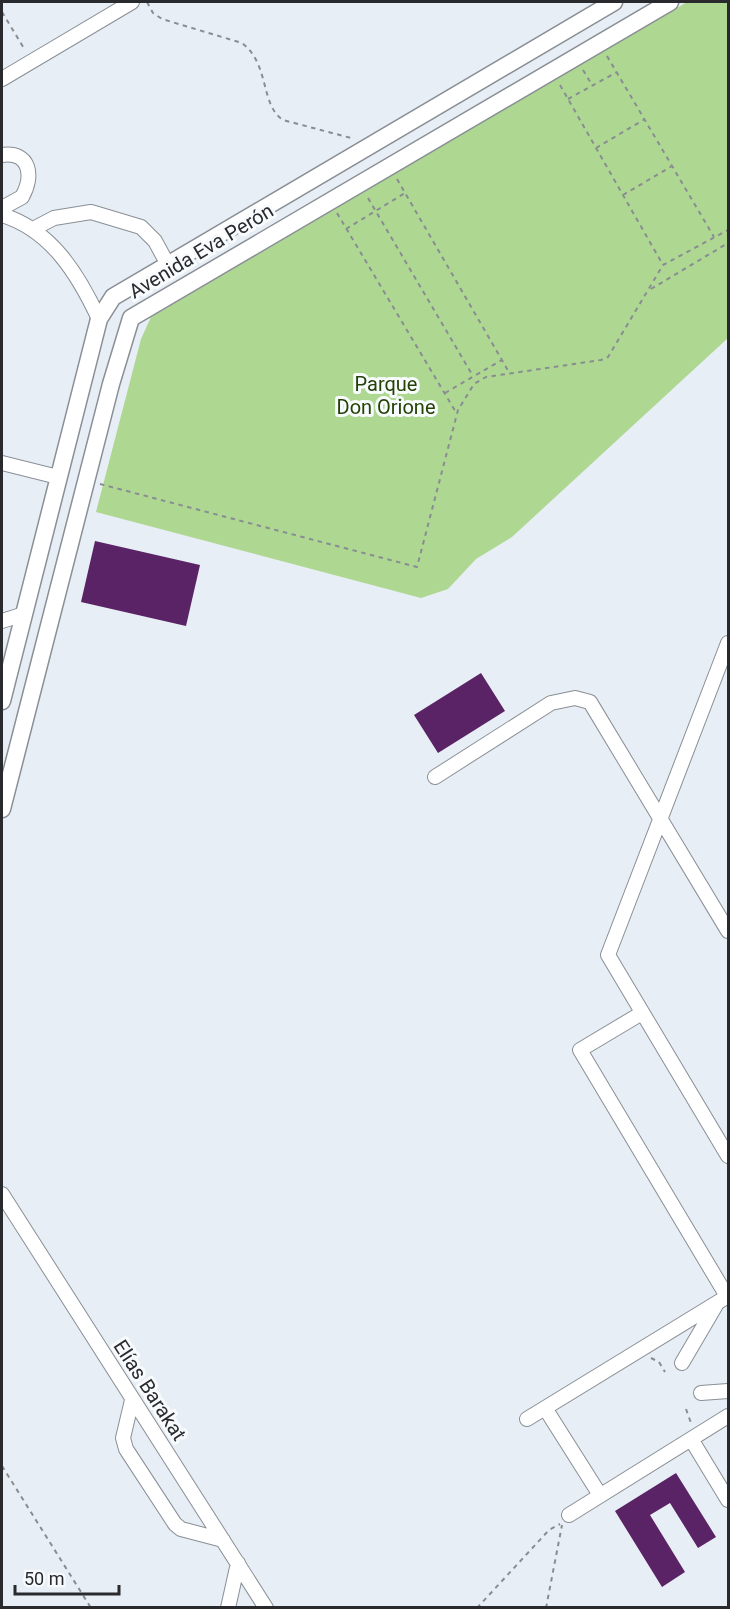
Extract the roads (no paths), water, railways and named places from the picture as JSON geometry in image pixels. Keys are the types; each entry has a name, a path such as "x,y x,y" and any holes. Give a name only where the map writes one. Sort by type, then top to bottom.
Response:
{"main road":[{"name":"Avenida Eva Perón","path":"2,701 99,319 113,297 167,263 614,2"},
{"name":"Avenida Eva Perón","path":"2,809 111,384 127,326 138,312 670,2"},
{"path":"84,378 111,384"},
{"path":"24,614 50,622"}],"street":[{"path":"2,79 132,2"},
{"path":"2,155 21,157 27,161 30,171 22,197 2,208"},
{"path":"33,229 54,218 91,213 141,227 155,241 167,263"},
{"path":"2,215 33,229 65,258 82,283 99,319"},
{"path":"2,463 58,477"},
{"path":"2,621 24,614"},
{"path":"729,643 608,955 729,1156"},
{"path":"435,777 551,703 564,698 590,702 662,817 729,931"},
{"path":"642,1013 580,1050 726,1298"},
{"name":"Elías Barakat","path":"2,1194 266,1608"},
{"path":"527,1419 726,1298"},
{"path":"682,1363 726,1298"},
{"path":"701,1393 729,1392"},
{"path":"132,1400 123,1438 126,1449 175,1524 181,1529 223,1540"},
{"path":"545,1408 600,1495"},
{"path":"569,1515 729,1416"},
{"path":"692,1439 729,1500"},
{"path":"228,1608 237,1563"}],"park label":[{"name":"Parque Don Orione","path":"386,396"}]}
